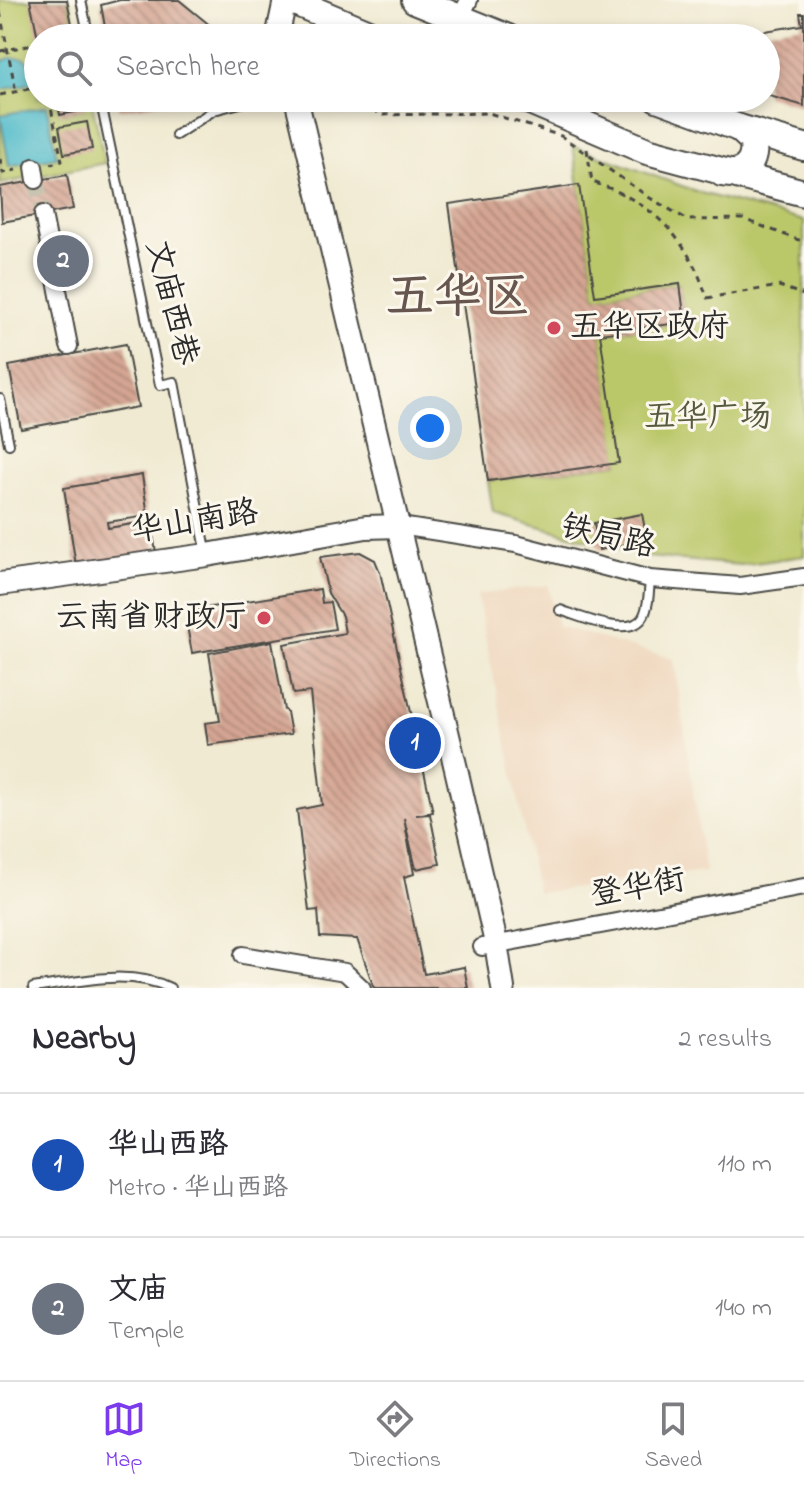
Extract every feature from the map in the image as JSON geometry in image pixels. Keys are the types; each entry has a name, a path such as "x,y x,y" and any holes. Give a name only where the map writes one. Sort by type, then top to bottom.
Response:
{"main road":[{"path":"415,0 464,9 487,24"},
{"path":"282,24 291,1"},
{"path":"289,24 291,1"},
{"path":"291,1 346,24"},
{"path":"289,112 394,526"},
{"path":"299,112 489,945 503,988"},
{"path":"555,112 647,151 730,175 746,169 754,155 752,140 739,128"},
{"path":"695,112 804,147"},
{"path":"722,173 804,193"},
{"name":"华山南路","path":"0,584 207,555 366,527 394,526"},
{"path":"489,945 490,988"}],"street":[{"path":"43,214 69,346"},
{"name":"铁局路","path":"394,526 516,544 650,579 740,586 804,577"},
{"name":"登华街","path":"489,945 804,887"},
{"path":"243,955 345,972 362,988"}],"lane":[{"path":"81,0 86,24"},
{"name":"文庙西巷","path":"103,112 160,385 174,382 207,555"},
{"path":"176,135 211,112"},
{"path":"0,399 9,444"},
{"path":"560,610 619,627 632,627 642,620 650,579"},
{"path":"33,988 115,977 153,980 170,988"}],"path":[{"path":"0,12 16,92"},
{"path":"0,51 24,47"},
{"path":"0,95 24,90"},
{"path":"52,112 62,161"},
{"path":"377,112 379,115 489,113 561,136 650,198 688,220 743,219 804,242"},
{"path":"583,124 592,182 629,197 662,220 690,255 707,298 779,286 804,295"}],"shaded area":[{"path":"548,585 557,626 674,659 705,872 537,893 477,595"}],"green space":[{"path":"0,0 69,0 75,24 24,24 24,112 94,112 105,163 0,184"},
{"name":"五华广场","path":"573,146 701,193 804,221 804,556 741,565 648,557 493,513 488,481 618,463 600,334 685,322 679,284 595,296"}],"water":[{"path":"24,58 24,85 0,90 0,62"},
{"path":"24,110 48,112 57,157 9,166 0,115"}],"building":[{"path":"30,0 67,0 72,24 35,24"},
{"path":"120,0 179,0 208,24 104,24 101,5"},
{"path":"800,13 804,13 804,106 780,99 780,29 802,25"},
{"path":"87,122 92,149 64,154 59,127"},
{"path":"67,175 73,209 2,222 0,187"},
{"name":"五华区政府","path":"579,185 595,296 680,284 685,322 600,334 619,463 488,481 449,204"},
{"path":"126,344 138,407 21,429 9,366"},
{"path":"142,475 148,516 107,522 108,528 151,521 156,553 76,566 64,488"},
{"path":"642,514 647,540 599,550 594,523"},
{"path":"360,552 375,560 380,572 433,812 416,815 430,814 440,864 416,869 404,818 414,874 404,877 424,974 464,967 468,988 374,988 357,939 320,937 318,910 309,911 297,810 322,805 310,692 293,694 284,644 345,633 342,616 328,593 320,557"},
{"name":"云南省财政厅","path":"320,589 322,603 330,602 335,629 192,653 187,626 195,625 193,610"},
{"path":"272,641 291,734 208,745 205,723 220,721 209,653"}],"tunnel":[{"path":"36,180 43,214"}],"place":[{"name":"文庙","path":"63,261"},
{"name":"五华区政府","path":"554,328"},
{"name":"云南省财政厅","path":"264,618"},
{"name":"华山西路","path":"415,743"}],"district":[{"name":"五华区","path":"458,299"}]}
